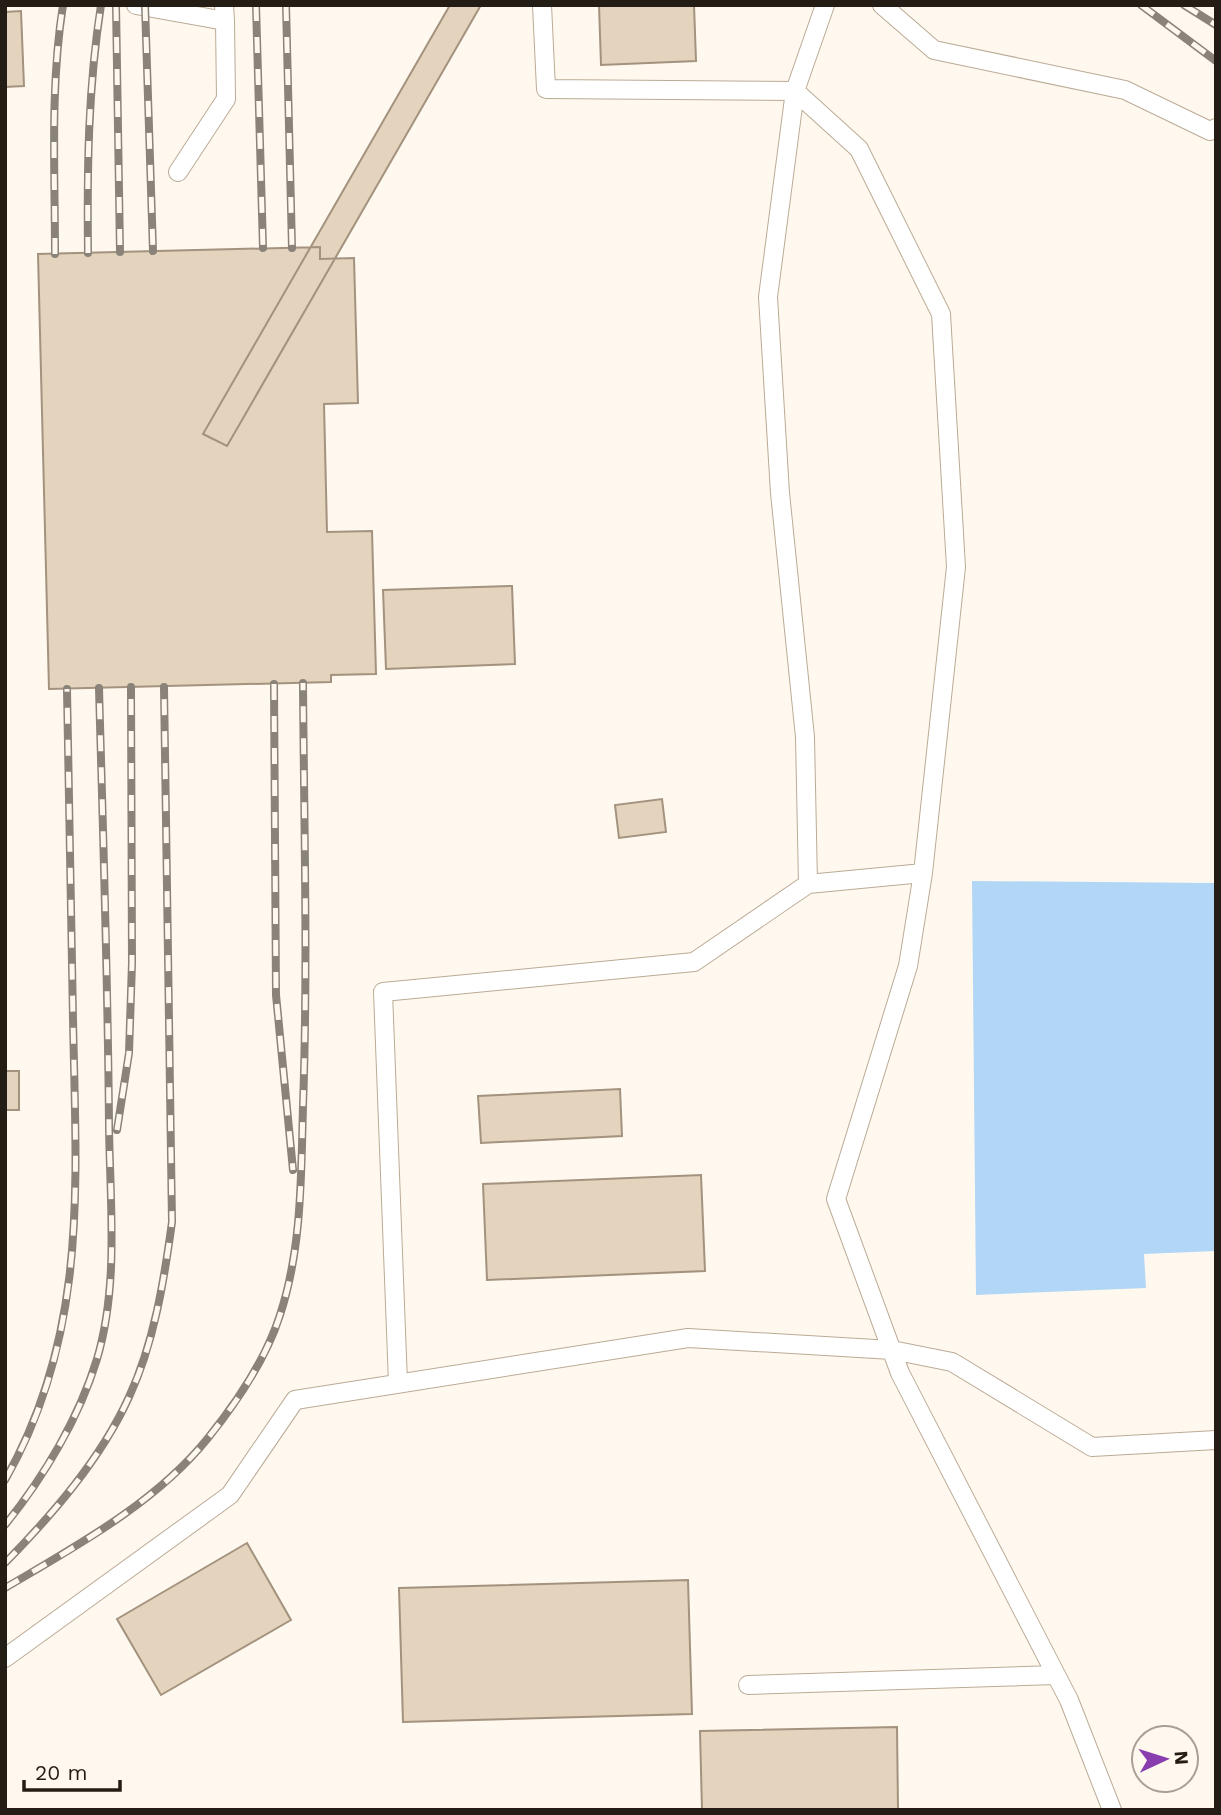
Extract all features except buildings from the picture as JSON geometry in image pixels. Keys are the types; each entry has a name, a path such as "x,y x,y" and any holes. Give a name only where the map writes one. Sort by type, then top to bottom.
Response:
{"lane":[{"path":"136,5 225,13 226,99 178,172"},
{"path":"542,5 546,89 795,91 859,149 941,314 956,567 923,873 908,966 836,1199 900,1373 1056,1675 1112,1810"},
{"path":"808,884 805,737 780,493 768,297 795,91 825,5"},
{"path":"882,5 934,50 1125,90 1214,132"},
{"path":"398,1383 383,992 694,962 808,884 923,873"},
{"path":"5,1658 230,1496 295,1400 688,1338 892,1350 952,1362 1092,1447 1216,1440"},
{"path":"748,1685 1056,1675"}],"water":[{"path":"972,881 1216,883 1216,1251 1144,1254 1146,1288 976,1295"}],"railway":[{"path":"55,254 55,98 63,5"},
{"path":"88,253 89,129 101,5"},
{"path":"116,5 120,252"},
{"path":"145,5 153,251"},
{"path":"256,5 263,248"},
{"path":"286,5 292,248"},
{"path":"1141,5 1216,61"},
{"path":"1184,5 1216,25"},
{"path":"5,1588 114,1522 164,1483 187,1461 219,1424 250,1380 280,1315 293,1264 302,1159 305,947 303,683"},
{"path":"274,684 276,995 293,1170"},
{"path":"117,1130 129,1053 132,963 131,687"},
{"path":"5,1563 74,1485 118,1420 145,1355 161,1289 172,1222 164,687"},
{"path":"5,1525 47,1467 81,1403 97,1359 108,1302 112,1244 99,688"},
{"path":"5,1480 32,1425 51,1369 64,1312 72,1255 75,1139 67,689"}]}
